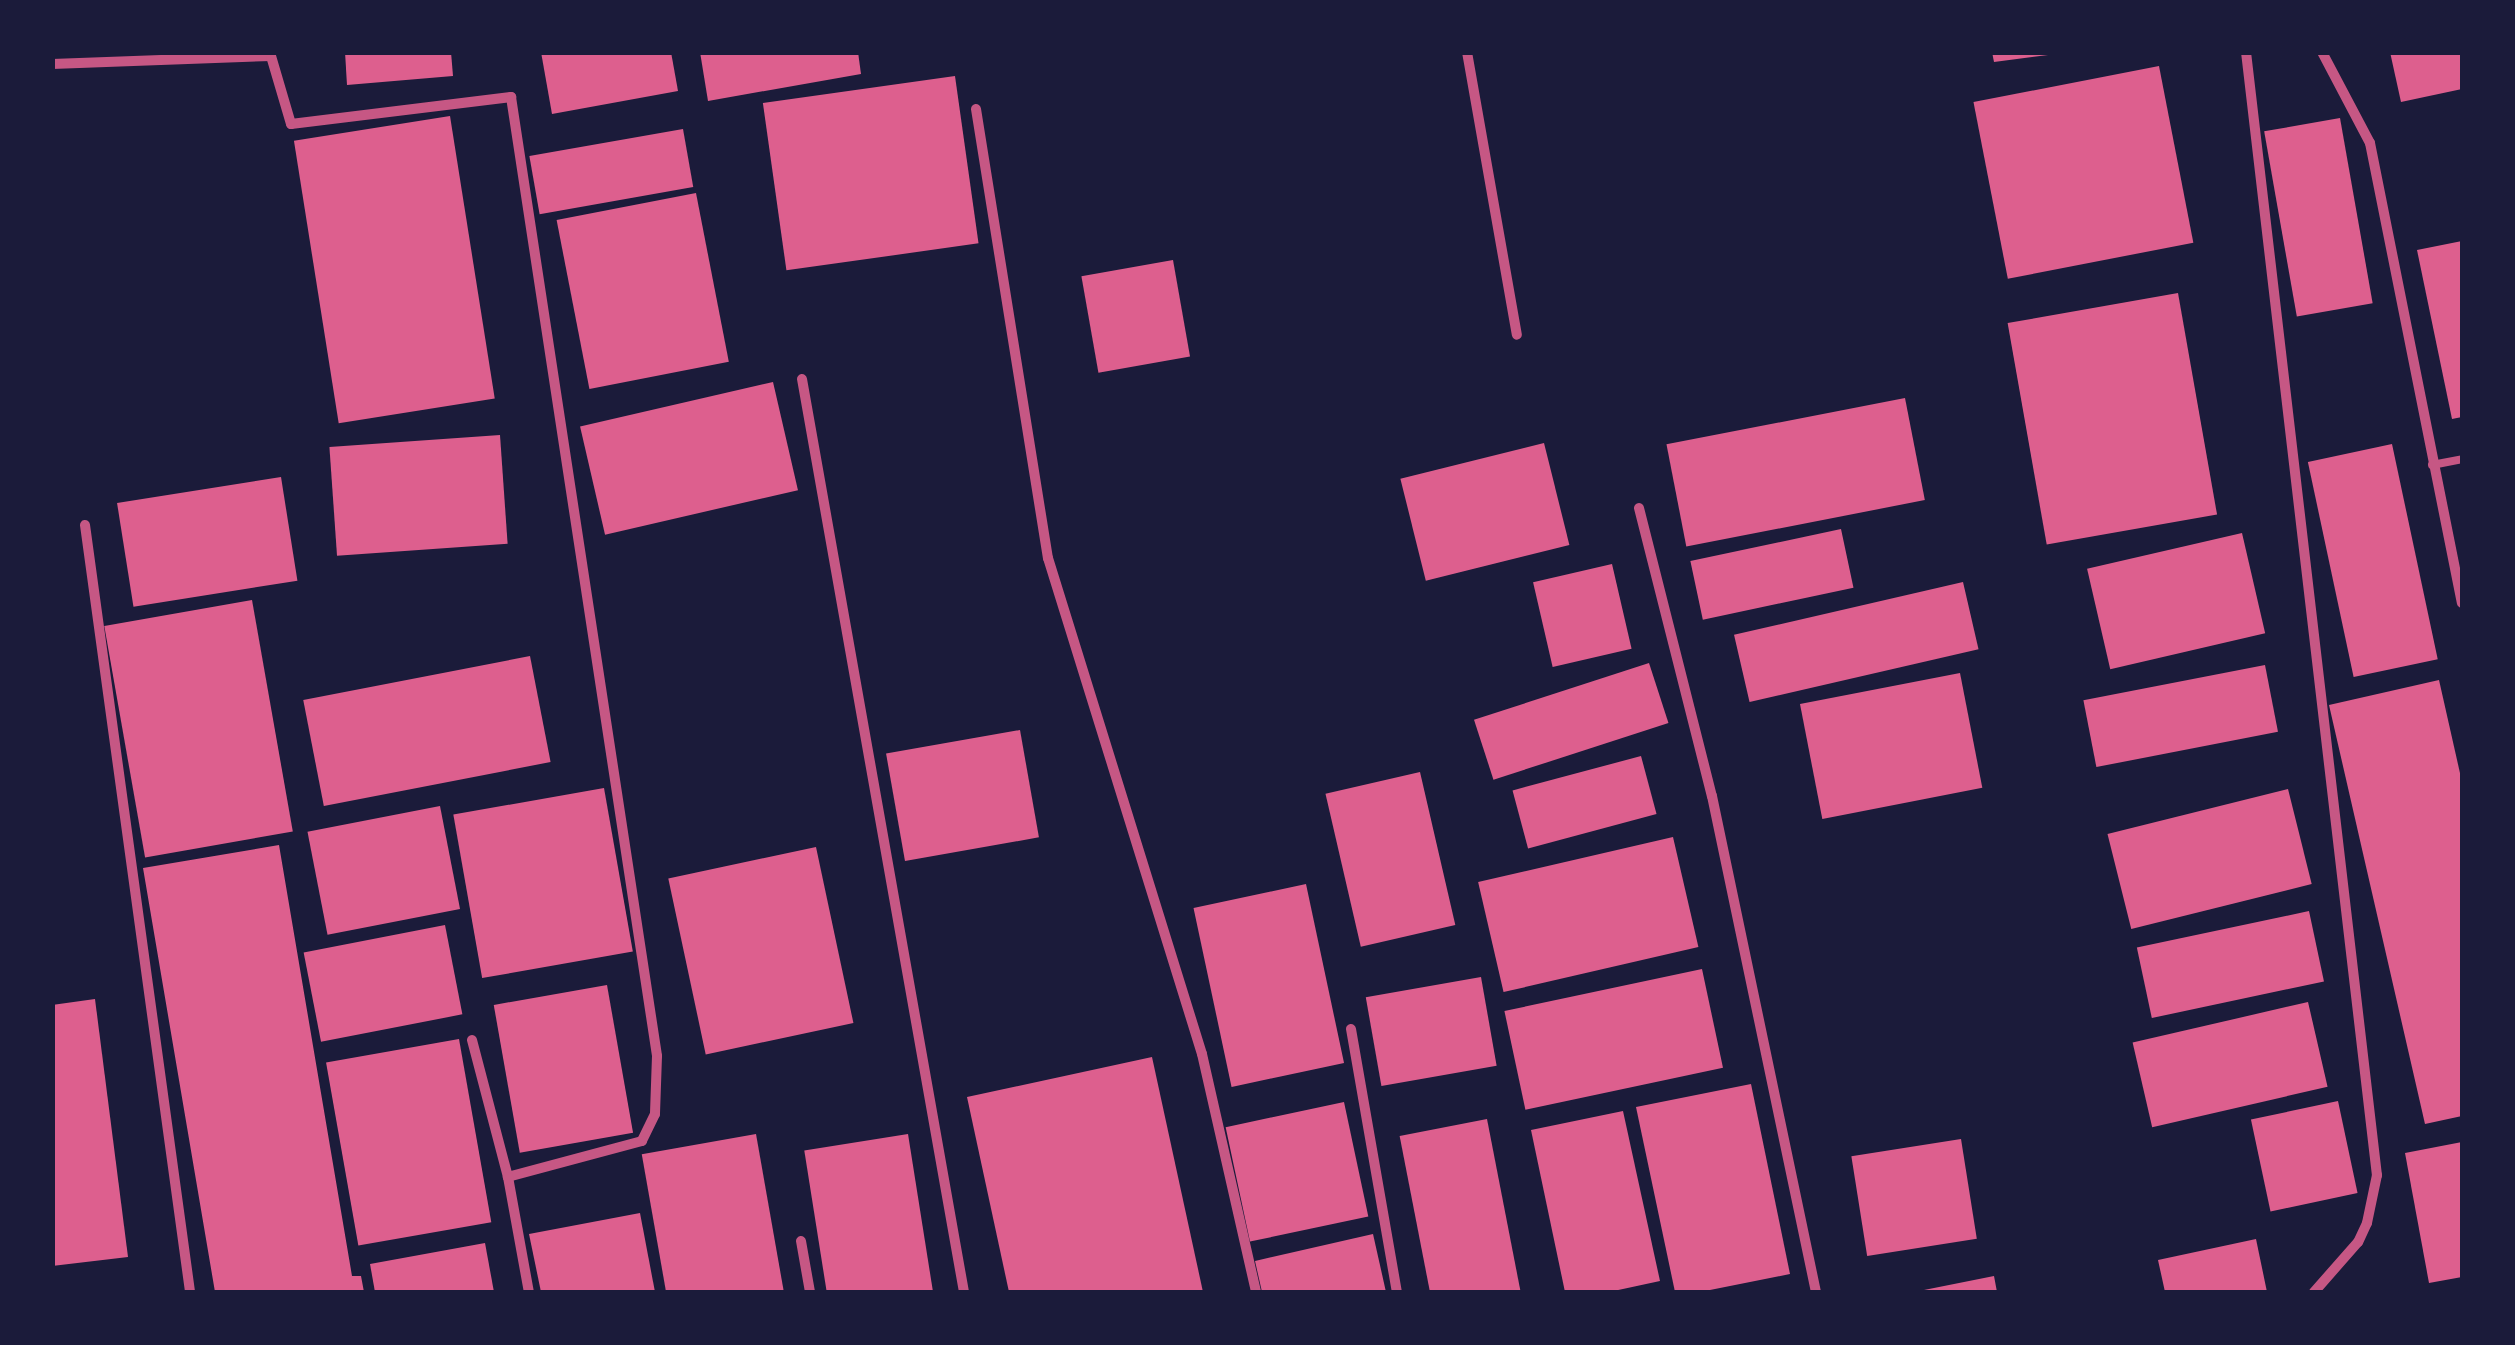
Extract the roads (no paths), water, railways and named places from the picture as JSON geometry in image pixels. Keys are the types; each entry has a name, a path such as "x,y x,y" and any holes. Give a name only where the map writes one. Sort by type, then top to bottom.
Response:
{"street":[{"path":"1468,52 1517,334"},
{"path":"2246,52 2377,1175 2367,1223 2358,1242 2314,1292"},
{"path":"2322,52 2370,143 2462,604"},
{"path":"52,64 272,56 292,124 510,98 657,1056 655,1114 642,1141 508,1178"},
{"path":"976,109 1048,558 1202,1054 1256,1292"},
{"path":"802,379 964,1292"},
{"path":"1639,508 1716,814 1816,1292"},
{"path":"86,525 190,1292"},
{"path":"1351,1029 1398,1292"},
{"path":"472,1040 508,1178 529,1292"},
{"path":"801,1241 810,1292"}],"lane":[{"path":"2432,466 2462,459"}]}
